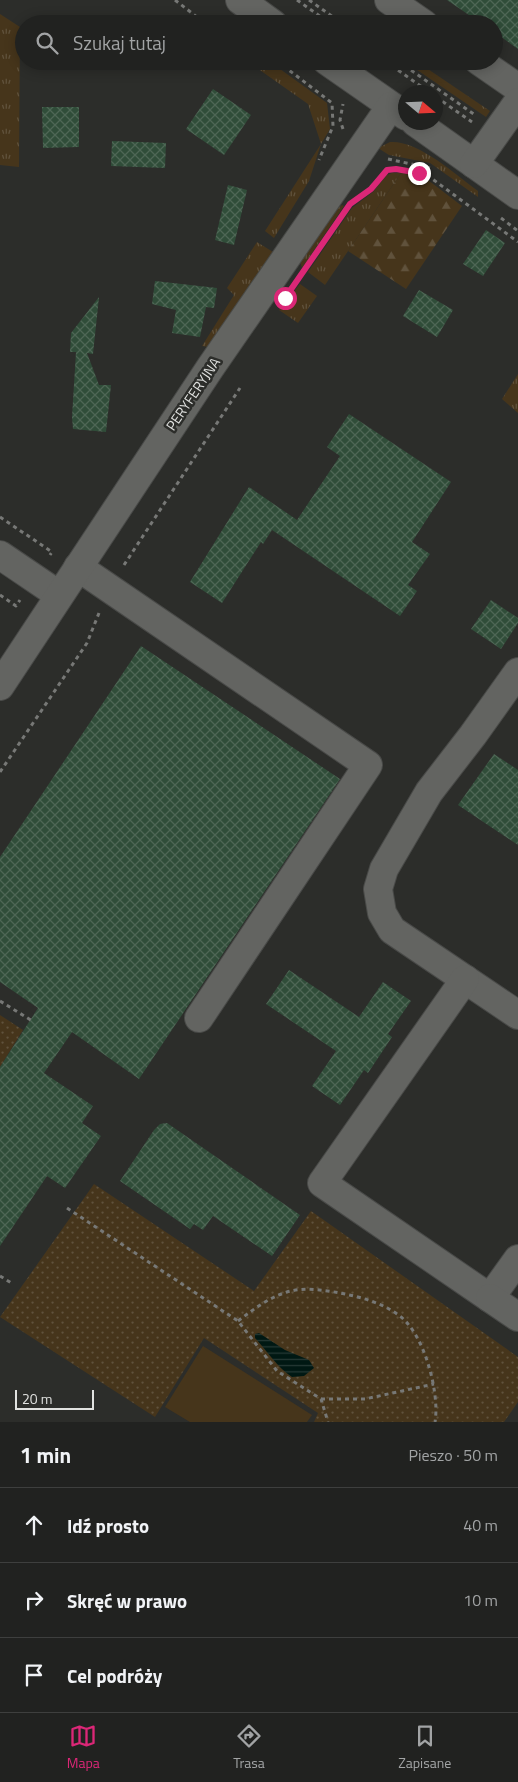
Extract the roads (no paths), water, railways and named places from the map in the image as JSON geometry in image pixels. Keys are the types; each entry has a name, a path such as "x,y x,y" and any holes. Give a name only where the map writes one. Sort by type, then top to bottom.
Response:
{"street":[{"path":"389,0 411,15"},
{"path":"340,70 398,111"},
{"path":"492,70 518,88"},
{"path":"474,164 518,102"},
{"name":"PERYFERYJNA","path":"0,686 210,368 398,111"},
{"path":"426,130 518,195"},
{"path":"0,555 60,595"},
{"path":"78,567 368,765 199,1018"},
{"path":"518,672 473,736 428,792 384,869 378,889 382,913 392,930 518,1015"},
{"path":"464,979 322,1183 518,1317"},
{"path":"490,1298 518,1259"}],"water":[{"path":"259,1333 285,1350 309,1360 314,1368 304,1376 292,1377 277,1364 255,1338 255,1334"}]}
